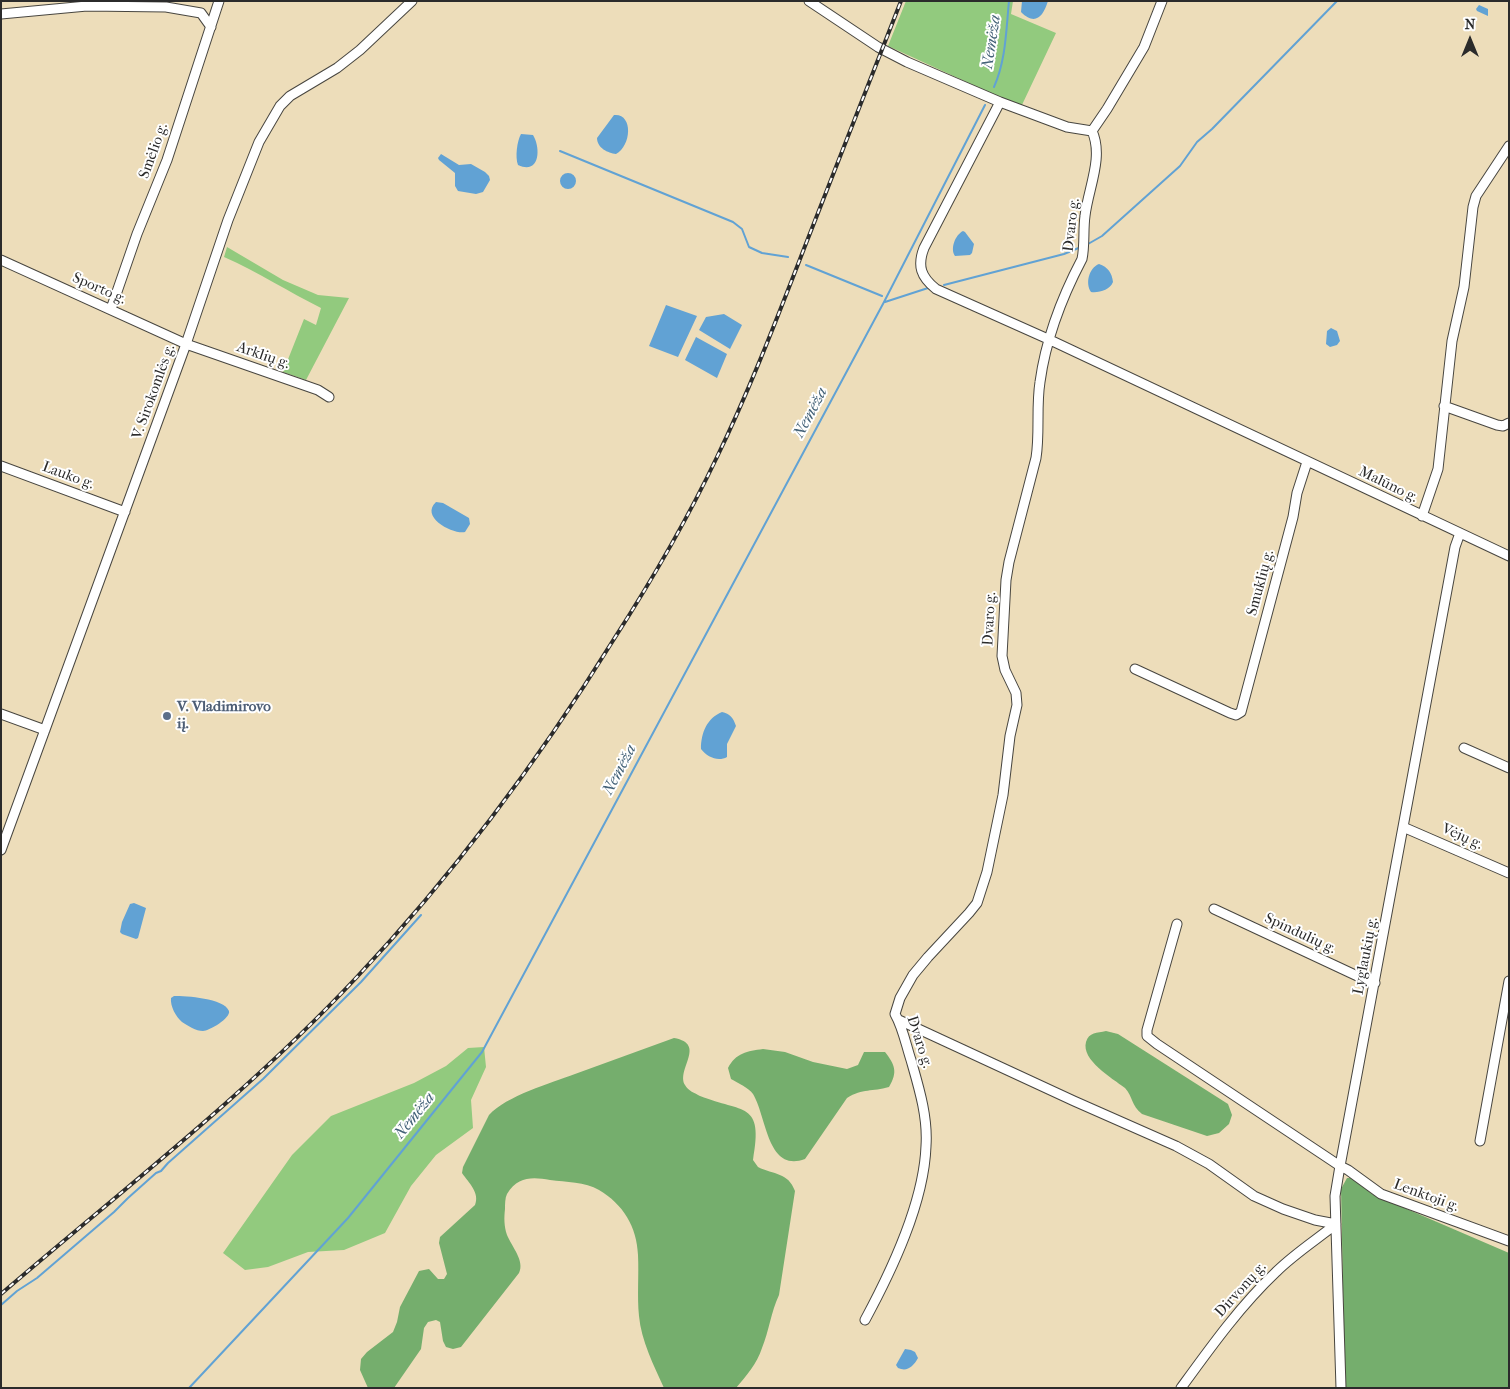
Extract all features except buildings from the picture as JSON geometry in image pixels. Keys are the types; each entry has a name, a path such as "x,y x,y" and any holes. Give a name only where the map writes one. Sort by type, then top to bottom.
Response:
{"street":[{"name":"V. Sirokomlės g.","path":"2,844 46,730 186,344 228,220 259,142 280,106 290,96 337,68 360,50 412,1"},
{"path":"809,1 878,47 907,62 1000,102 1067,126 1092,131 1144,47 1162,1"},
{"path":"1,14 86,6 166,7 201,13 218,5"},
{"name":"Smėlio g.","path":"111,309 137,234 167,160 218,5"},
{"path":"201,13 211,27"},
{"name":"Malūno g.","path":"1000,102 920,258 922,274 928,283 936,289 1048,339 1422,516 1438,469 1452,341 1464,287 1473,207 1476,196 1509,146"},
{"name":"Dvaro g.","path":"865,1320 885,1283 896,1257 919,1192 924,1170 926,1145 922,1100 895,1014 896,1005 913,975 976,903 996,833 1010,736 1017,705 1016,693 1005,670 1002,656 1006,580 1039,443 1040,382 1048,339 1084,252 1085,216 1095,167 1096,139 1092,131"},
{"name":"Sporto g.","path":"1,260 186,344"},
{"name":"Arklių g.","path":"186,344 318,390 329,397"},
{"path":"1444,406 1497,425 1503,426 1509,423"},
{"name":"Smuklių g.","path":"1135,669 1230,713 1236,715 1241,712 1293,516 1297,493 1307,462"},
{"name":"Lauko g.","path":"1,466 125,512"},
{"path":"1422,516 1509,556"},
{"name":"Lyglaukių g.","path":"1341,1388 1340,1300 1336,1224 1336,1196 1340,1166 1455,547 1460,533"},
{"path":"1,714 46,730"},
{"path":"1464,748 1509,768"},
{"name":"Vėjų g.","path":"1403,827 1509,873"},
{"name":"Spindulių g.","path":"1214,909 1375,983"},
{"name":"Lenktoji g.","path":"1177,924 1147,1030 1147,1036 1156,1044 1348,1170 1381,1194 1509,1241"},
{"path":"1480,1141 1509,981"},
{"path":"898,1020 1176,1146 1209,1164 1254,1196 1314,1220 1336,1224"},
{"name":"Dirvonų g.","path":"1181,1388 1211,1346 1257,1291 1277,1270 1336,1224"}],"green space":[{"path":"906,1 1013,1 1011,14 1056,33 1021,107 888,46"},
{"path":"227,247 283,280 318,295 349,298 306,380 283,372 304,319 316,325 321,308 224,257"},
{"path":"1106,1031 1118,1034 1228,1104 1232,1115 1229,1124 1219,1133 1207,1136 1142,1114 1125,1088 1099,1068 1088,1055 1086,1042 1089,1036"},
{"path":"674,1038 684,1041 690,1051 683,1079 686,1087 700,1096 747,1112 752,1118 755,1128 756,1141 753,1160 758,1167 789,1180 795,1191 779,1295 760,1354 751,1370 736,1388 664,1388 648,1353 642,1334 638,1308 637,1245 632,1226 622,1209 608,1196 594,1187 532,1178 516,1184 511,1188 505,1199 505,1228 519,1259 519,1273 461,1347 453,1349 446,1347 443,1341 440,1322 436,1320 428,1322 424,1328 421,1349 394,1388 368,1388 360,1370 361,1359 393,1332 400,1307 419,1271 429,1269 438,1279 444,1279 447,1274 439,1243 440,1237 475,1205 475,1192 462,1173 463,1167 489,1115 506,1102 529,1091"},
{"path":"484,1047 486,1067 471,1100 473,1128 436,1155 411,1186 385,1233 344,1250 308,1252 268,1267 245,1270 223,1253 292,1155 331,1116 414,1083 446,1066 468,1048"},
{"path":"763,1049 785,1052 813,1062 847,1069 858,1065 864,1052 885,1052 893,1065 894,1077 889,1087 863,1091 847,1098 805,1159 792,1161 783,1158 776,1151 753,1094 731,1079 728,1068 738,1056"},
{"path":"1347,1178 1352,1178 1372,1194 1509,1253 1509,1388 1345,1388 1341,1189"}],"water":[{"path":"1022,1 1048,1 1041,15 1034,19 1021,12"},
{"path":"1479,5 1488,9 1488,16 1477,11 1476,9"},
{"path":"614,115 625,119 628,130 625,144 616,154 606,151 597,142 597,138"},
{"path":"521,134 533,135 536,140 537,159 531,166 518,165 517,149"},
{"path":"441,154 459,165 471,164 485,172 490,180 483,192 476,194 458,191 455,186 455,173 439,160 438,158"},
{"path":"568,173 574,175 576,181 574,187 568,189 562,187 560,181 562,175"},
{"path":"963,231 974,244 972,253 970,255 955,256 953,250 954,242"},
{"path":"1099,264 1109,271 1113,282 1112,285 1104,290 1091,292 1088,284 1090,272"},
{"path":"666,305 697,316 678,357 649,346"},
{"path":"724,314 742,325 730,349 699,330 706,317"},
{"path":"1331,328 1337,331 1340,341 1337,345 1330,347 1326,344 1327,331"},
{"path":"696,337 727,354 717,378 685,360"},
{"path":"436,502 443,503 469,518 470,524 465,532 447,528 435,519 432,514 432,508"},
{"path":"722,712 731,716 736,726 727,744 727,757 716,759 703,752 701,743 709,722"},
{"path":"134,903 146,908 138,938 136,939 120,932 130,904"},
{"path":"174,996 195,997 220,1003 226,1007 229,1014 214,1027 203,1031 198,1030 184,1024 178,1017 171,1004 171,998"},
{"path":"905,1349 915,1352 918,1358 909,1368 901,1369 896,1365"}],"waterway":[{"name":"Nemėža","path":"994,87 1003,56 1009,1"},
{"path":"1088,244 1102,236 1180,166 1197,142 1337,1"},
{"name":"Nemėža","path":"189,1388 348,1218 482,1052 884,302 985,105"},
{"path":"560,151 733,222 742,229 749,247 762,253 788,257"},
{"path":"944,285 1064,254 1081,247"},
{"path":"806,265 882,296"},
{"path":"885,302 928,288"},
{"path":"1,1305 17,1291 37,1278 114,1212 263,1079 361,982 421,915"}],"railway":[{"path":"1,1294 183,1141 314,1021 392,939 461,857 494,815 556,728 655,572 694,504 717,457 764,350 901,1"}],"place":[{"name":"V. Vladimirovo iį.","path":"167,716"}]}
